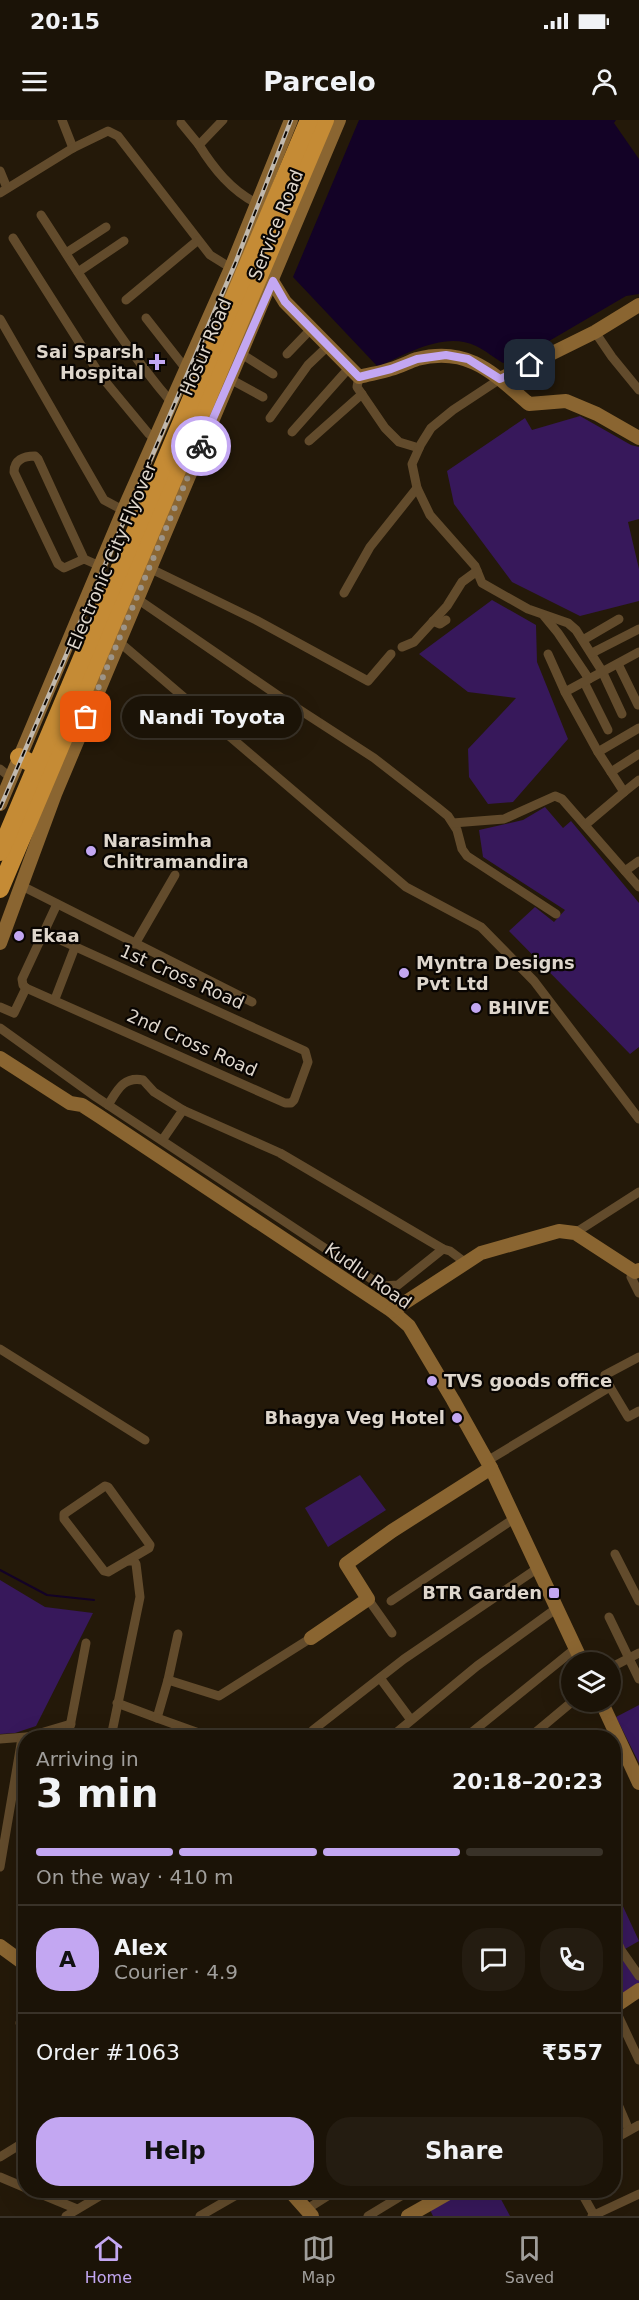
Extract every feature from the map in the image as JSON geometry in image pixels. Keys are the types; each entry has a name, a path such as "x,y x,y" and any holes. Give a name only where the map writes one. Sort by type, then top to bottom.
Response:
{"highway":[{"name":"Electronic City Flyover","path":"0,852 309,120"},
{"name":"Electronic City Flyover","path":"0,875 319,120"},
{"name":"Hosur Road","path":"0,889 266,278 326,120"},
{"name":"Hosur Road","path":"0,836 25,760 235,267 293,124"},
{"path":"235,267 266,278"}],"street":[{"path":"62,120 74,148"},
{"path":"104,120 108,131 118,136 197,241 210,255 235,267"},
{"path":"199,145 223,120"},
{"path":"275,120 293,124"},
{"name":"Service Road","path":"0,942 55,794 136,598 143,565 230,379 266,296 266,278 339,120"},
{"path":"181,123 213,167 241,195 256,203"},
{"name":"Hosur Road","path":"0,804 4,780 25,760 100,566 129,514 156,439 186,369 235,267 256,203 293,124"},
{"path":"0,171 3,190 74,148 108,131"},
{"path":"41,215 115,329 172,403"},
{"path":"66,253 106,227"},
{"path":"13,238 100,375 148,433 156,439"},
{"path":"78,272 124,241"},
{"path":"126,300 197,241"},
{"path":"266,278 285,302 354,372 357,387 385,428 399,442 419,447"},
{"path":"266,296 285,302"},
{"path":"622,714 592,653 568,623 544,616 482,583 477,571 430,515 417,488 412,464 431,428 453,410 500,379 595,332 639,305"},
{"path":"146,318 186,369"},
{"path":"0,319 104,500 129,514"},
{"path":"287,354 312,328"},
{"path":"595,332 639,390"},
{"path":"270,417 308,365 329,345"},
{"path":"240,353 273,374"},
{"path":"292,432 354,372 391,369 417,359 446,355 468,359 500,379 529,404 567,400 639,438"},
{"path":"230,379 263,397"},
{"path":"309,441 362,394"},
{"path":"84,559 64,568 58,564 14,472 14,465 19,459 35,456 38,459 84,559 100,566"},
{"path":"344,593 370,548 417,488"},
{"path":"143,565 256,620 368,681 392,654"},
{"path":"402,647 414,642 447,606 462,582 477,571"},
{"path":"136,598 283,699 374,758 437,807 453,823 467,856 556,914"},
{"path":"544,616 558,633 586,680 608,730"},
{"path":"583,639 619,619"},
{"path":"433,621 440,624 446,620"},
{"path":"592,653 639,629"},
{"path":"118,641 406,887 481,927 534,981 639,1119"},
{"path":"565,692 639,652"},
{"path":"548,654 565,692 598,752 624,792"},
{"path":"618,664 638,705"},
{"path":"598,752 639,728"},
{"path":"611,772 639,753"},
{"path":"585,825 639,780"},
{"path":"453,823 504,819 555,796 562,799 639,887"},
{"path":"625,871 639,861"},
{"path":"135,944 176,875"},
{"path":"20,885 252,1002"},
{"path":"0,1007 14,1013 26,988 22,980 57,904"},
{"name":"1st Cross Road","path":"45,933 305,1051"},
{"path":"55,999 75,947"},
{"name":"2nd Cross Road","path":"26,988 285,1103 291,1103 294,1100 308,1062 305,1051"},
{"path":"0,1028 89,1104 108,1105 163,1139 382,1286 398,1285 443,1249"},
{"name":"Kudlu Road","path":"0,1048 76,1095 392,1311 409,1326 489,1465 578,1652"},
{"name":"Kudlu Road","path":"0,1058 70,1103 89,1104"},
{"path":"108,1105 122,1083 134,1078 143,1080 154,1092 183,1110 280,1153 450,1251 466,1263"},
{"path":"163,1139 183,1110"},
{"path":"575,1233 639,1192"},
{"path":"392,1311 481,1253 557,1232 575,1233 637,1271 631,1277 639,1293"},
{"path":"0,1349 145,1440"},
{"path":"639,1357 605,1375 628,1417 639,1411"},
{"path":"392,1633 346,1564 489,1465 610,1386"},
{"path":"112,1730 140,1597 140,1583 136,1574 126,1568 128,1561 149,1548 150,1545 108,1487 102,1487 64,1514 66,1523 104,1571 112,1572 128,1561"},
{"path":"391,1601 515,1518"},
{"path":"615,1554 639,1601"},
{"path":"313,1730 441,1632 538,1568"},
{"path":"168,1680 219,1696 368,1599"},
{"path":"399,1730 477,1666 557,1608"},
{"path":"609,1617 639,1679"},
{"path":"157,1718 178,1634"},
{"path":"70,1730 86,1643"},
{"path":"475,1730 576,1648"},
{"path":"621,1662 639,1653"},
{"path":"380,1678 411,1720"},
{"path":"117,1703 190,1730"},
{"path":"538,1730 561,1711"},
{"path":"606,1712 614,1730"},
{"path":"53,1730 71,1725"},
{"path":"0,1739 18,1738"},
{"path":"621,1744 639,1783"},
{"path":"0,1868 18,1774"},
{"path":"0,1946 18,1958"},
{"path":"621,1950 639,1976"},
{"path":"621,2002 639,1990"},
{"path":"621,2022 639,2060"},
{"path":"621,2111 629,2130"},
{"path":"621,2135 639,2125"},
{"path":"0,2157 18,2146"},
{"path":"0,2177 18,2185"},
{"path":"584,2198 593,2216 612,2212 639,2194"},
{"path":"49,2198 77,2210"},
{"path":"66,2216 97,2198"},
{"path":"200,2216 231,2198"},
{"path":"296,2198 309,2212 327,2198"},
{"path":"368,2216 398,2198"},
{"path":"408,2216 440,2198"}],"shaded area":[{"path":"359,120 616,120 614,123 639,159 639,294 626,296 544,344 503,363 476,346 452,341 426,346 378,367 293,277"},
{"path":"580,416 631,445 639,447 639,519 628,522 639,569 639,601 580,616 512,582 454,504 447,471 525,418 532,430"},
{"path":"492,600 536,625 537,662 568,739 513,802 488,804 469,777 468,749 516,698 468,692 419,654"},
{"path":"545,807 563,828 571,821 639,903 639,1047 630,1054 509,931 535,907 554,922 565,910 483,857 479,830 523,820"},
{"path":"360,1475 386,1510 328,1547 305,1508"},
{"path":"0,1580 45,1607 93,1613 36,1726 18,1730 15,1733 0,1734"},
{"path":"639,1705 639,1763 616,1717"},
{"path":"621,1902 639,1941 625,1949 639,1978 639,1983 621,1995"},
{"path":"450,2198 500,2198 510,2216 433,2216 430,2210"}],"waterway":[{"path":"0,1570 47,1595 94,1600"}],"railway":[{"path":"0,808 235,264 291,120"}],"way so far":[{"path":"86,717 201,446"}],"place":[{"name":"Sai Sparsh Hospital","path":"157,362"},
{"name":"Nandi Toyota","path":"86,717"},
{"name":"Narasimha Chitramandira","path":"91,851"},
{"name":"Ekaa","path":"19,936"},
{"name":"Myntra Designs Pvt Ltd","path":"404,973"},
{"name":"BHIVE","path":"476,1008"},
{"name":"TVS goods office","path":"432,1381"},
{"name":"Bhagya Veg Hotel","path":"457,1418"},
{"name":"BTR Garden","path":"554,1593"}],"route":[{"path":"201,446 273,281 285,302 359,377 391,369 417,359 446,355 468,359 500,379 530,365"}]}
